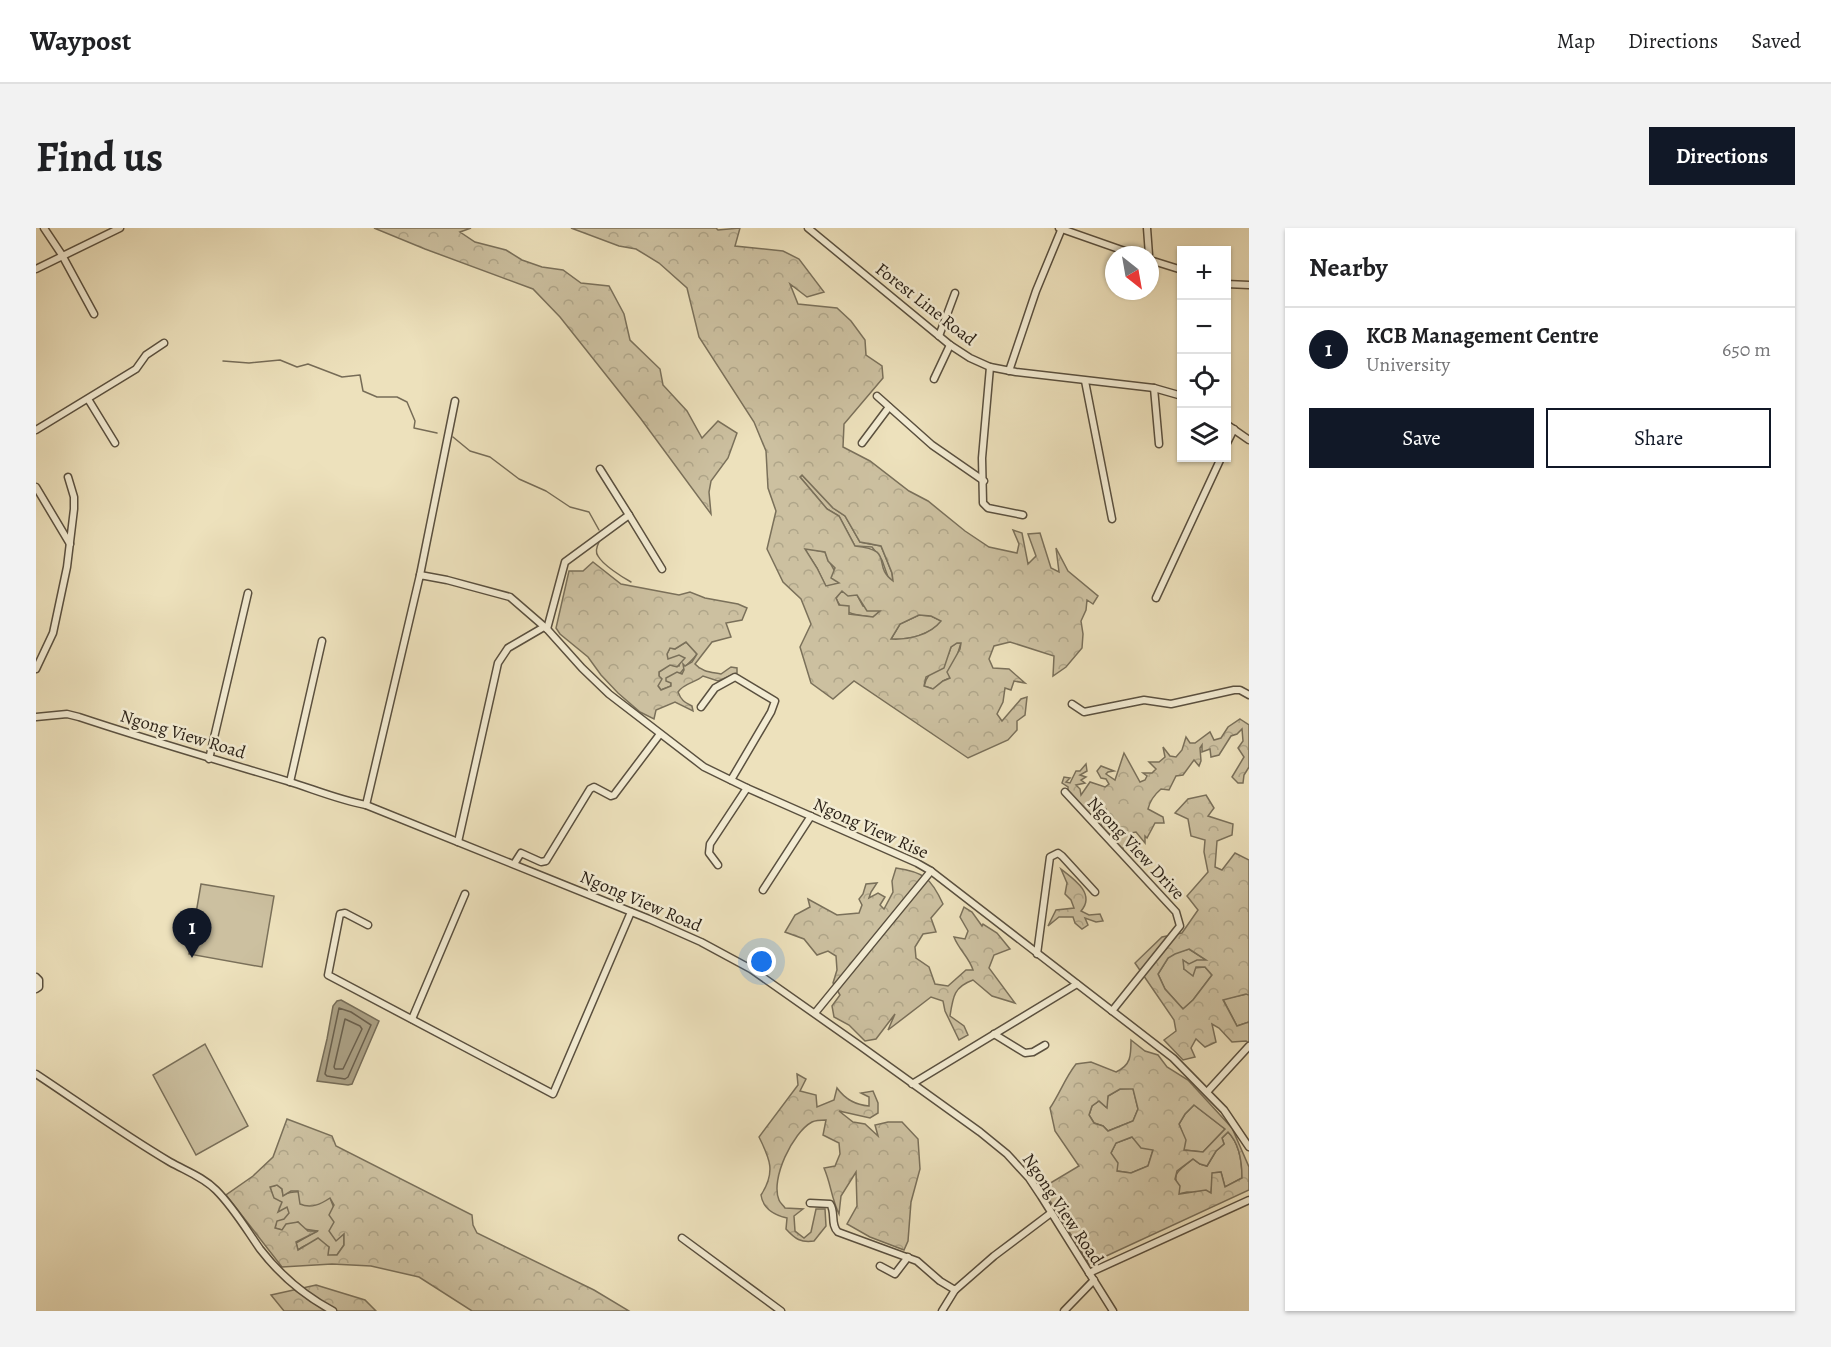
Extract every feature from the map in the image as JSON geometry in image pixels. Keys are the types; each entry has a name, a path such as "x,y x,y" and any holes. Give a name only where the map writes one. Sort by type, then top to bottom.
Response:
{"street":[{"path":"44,228 62,255 94,314"},
{"path":"36,269 120,228"},
{"name":"Forest Line Road","path":"808,228 950,345 970,358 990,367 1084,381 1154,388 1177,395"},
{"path":"1009,370 1060,228 1111,246"},
{"path":"1147,228 1148,246"},
{"path":"1159,263 1177,268"},
{"path":"1231,284 1249,285"},
{"path":"939,336 955,292"},
{"path":"36,430 136,369 142,359 164,343"},
{"path":"934,379 950,345"},
{"path":"990,367 982,458 983,503 985,506 1023,515"},
{"path":"1084,381 1112,519"},
{"path":"1154,388 1159,444"},
{"path":"877,396 932,445 984,481"},
{"path":"88,399 115,443"},
{"path":"366,806 420,575 455,401"},
{"path":"862,442 889,407"},
{"path":"1231,427 1249,440"},
{"path":"1231,436 1234,429"},
{"path":"1156,598 1219,462"},
{"path":"600,469 662,569"},
{"path":"36,669 53,633 70,544 74,497 68,477"},
{"path":"36,487 70,544"},
{"path":"458,842 498,663 508,648 545,628 565,562 629,515"},
{"name":"Ngong View Rise","path":"420,575 510,597 545,628 602,688 704,767 747,789 917,863 932,872 1173,1058 1207,1092 1236,1126 1249,1147"},
{"path":"209,759 248,593"},
{"path":"290,782 322,641"},
{"path":"701,707 715,688 735,677 775,702 731,780"},
{"path":"1071,704 1084,712 1144,700 1171,704 1234,690 1247,693 1249,683"},
{"name":"Ngong View Road","path":"36,717 67,714 79,717 366,806 631,912 701,942 738,961 999,1146 1029,1178 1113,1311"},
{"path":"514,864 520,853 541,862 546,861 590,789 594,787 611,796 614,795 660,734"},
{"path":"718,866 708,848 747,789"},
{"name":"Ngong View Drive","path":"1065,792 1176,912 1179,920 1179,926 1168,943 1112,1011"},
{"path":"763,890 810,816"},
{"path":"1037,954 1050,857 1058,853 1062,856 1095,891"},
{"path":"815,1014 932,872"},
{"path":"412,1019 465,894"},
{"path":"368,925 345,913 340,914 328,975 553,1094 631,912"},
{"path":"36,977 39,980 39,987 36,989"},
{"path":"912,1084 1077,984"},
{"path":"994,1035 1025,1053 1033,1052 1046,1045"},
{"path":"1207,1092 1249,1046"},
{"path":"36,1074 171,1162 199,1176 216,1190 235,1212 261,1250 287,1278 312,1300 333,1311"},
{"path":"1089,1273 1249,1200"},
{"path":"810,1203 830,1204 833,1210 834,1226 838,1232 917,1261 940,1281 956,1290"},
{"path":"942,1311 956,1290 994,1256 1051,1213"},
{"path":"682,1238 781,1311"},
{"path":"880,1266 895,1274 908,1257"},
{"path":"1064,1311 1094,1280"}],"green space":[{"path":"374,228 471,228 460,232 475,242 506,250 522,260 542,267 563,270 581,283 609,286 624,314 630,340 660,369 663,385 687,411 702,438 718,421 737,433 728,458 711,481 709,492 711,514 641,419 560,317 533,289"},
{"path":"571,228 716,228 718,230 740,228 735,246 783,251 799,259 824,292 807,297 790,284 798,304 837,308 851,321 865,340 866,355 882,366 883,378 844,424 843,447 870,461 989,547 1017,553 1019,544 1013,530 1022,533 1028,564 1036,556 1028,534 1040,533 1051,568 1059,572 1056,548 1068,571 1098,596 1093,604 1087,600 1081,621 1082,648 1066,667 1053,676 1054,656 1010,642 994,646 989,659 993,668 1009,669 1025,683 1014,681 1011,690 1005,688 1003,702 997,714 1002,721 1021,699 1027,697 1025,715 1017,721 1017,730 1008,740 968,758 854,681 833,699 811,683 800,647 811,624 801,599 783,582 767,549 776,511 768,488 766,451 754,422 699,337 687,288 659,263 636,249 619,246","holes":["802,475 833,508 845,516 860,542 881,546 893,581 887,575 879,555 868,548 855,546 839,516 827,509 800,477","805,549 825,552 828,561 835,568 831,578 839,583 826,586","842,591 848,596 857,595 867,611 880,611 873,617 849,614 849,606 839,605 836,598","919,615 931,616 941,621 931,630 919,636 891,639 900,624","961,643 947,672 950,678 933,689 924,686 926,677 944,668 951,647"]},
{"path":"802,475 833,508 845,516 860,542 881,546 893,581 888,577 882,560 872,547 855,546 839,516 827,509 800,477"},
{"path":"804,548 825,552 840,583 826,587"},
{"path":"593,562 621,584 679,595 690,592 747,608 742,620 726,623 731,637 712,642 695,664 704,670 721,674 731,667 737,668 737,673 718,681 703,676 680,689 678,692 680,697 692,706 693,711 675,702 656,710 654,719 640,712 618,693 588,657 556,628 569,571 583,571","holes":["686,642 697,654 692,662 685,666 683,664 682,674 677,672 666,678 671,686 661,690 658,686 662,679 659,672 670,665 677,667 685,658 679,655 668,659 667,654 670,648 675,649"]},
{"path":"842,590 857,595 863,606 881,610 873,617 846,611 836,598"},
{"path":"919,615 931,616 942,621 932,630 919,636 891,639 900,624"},
{"path":"686,642 697,654 671,683 671,686 661,690 658,686 659,672 669,665 679,666 680,662 667,659 670,648 675,649"},
{"path":"961,643 950,678 933,689 924,686 929,675 949,654 951,647"},
{"path":"1240,719 1249,725 1249,767 1244,775 1243,783 1238,783 1232,777 1244,757 1238,748 1243,741 1242,729 1231,736 1219,755 1211,757 1210,749 1202,752 1202,745 1199,766 1194,760 1183,775 1176,776 1169,790 1161,789 1151,800 1148,809 1163,817 1164,823 1155,823 1147,838 1145,836 1145,843 1136,832 1131,833 1121,852 1114,838 1102,828 1101,820 1106,814 1106,809 1099,810 1094,821 1068,792 1068,787 1062,783 1064,777 1070,778 1066,782 1070,783 1076,771 1080,771 1086,764 1087,771 1080,775 1086,777 1081,780 1085,783 1076,785 1081,795 1090,782 1105,787 1109,784 1106,779 1101,778 1097,771 1101,766 1114,771 1106,774 1115,780 1124,753 1140,782 1147,776 1143,773 1152,773 1156,769 1149,762 1159,762 1165,757 1163,747 1170,756 1176,757 1182,750 1186,737 1190,743 1195,743 1210,732 1214,740 1221,738 1228,727"},
{"path":"1206,795 1214,808 1208,816 1233,824 1232,835 1217,841 1215,867 1222,870 1235,853 1249,860 1249,995 1223,1000 1237,1026 1249,1022 1249,1043 1246,1041 1232,1042 1212,1024 1216,1042 1205,1047 1196,1039 1191,1048 1195,1057 1183,1060 1164,1040 1176,1031 1174,1020 1135,963 1162,937 1182,933 1198,910 1187,896 1208,872 1204,852 1205,840 1191,836 1188,819 1175,813 1188,799","holes":["1189,949 1206,960 1197,960 1189,964 1183,960 1184,969 1193,976 1196,967 1205,967 1212,975 1183,1009 1165,989 1158,974 1168,958"]},
{"path":"896,868 920,874 926,878 935,888 943,904 931,918 936,932 923,934 915,947 916,958 929,967 935,984 948,986 966,970 973,970 954,937 965,939 968,931 960,917 964,907 972,912 982,926 983,924 997,933 1010,949 994,955 989,968 1015,1003 992,996 973,980 962,986 955,993 950,1016 964,1026 968,1035 959,1040 945,1011 943,1001 931,997 888,1030 895,1014 876,1039 865,1041 849,1025 834,1017 832,1006 840,995 833,983 837,970 836,956 828,951 817,955 804,939 785,932 795,915 810,907 808,899 837,915 859,913 862,905 859,899 866,884 877,883 869,898 878,893 885,897 880,905 884,909 893,892 892,881"},
{"path":"1061,869 1082,887 1085,893 1085,905 1081,911 1089,915 1100,914 1103,921 1096,922 1085,918 1088,925 1082,929 1075,923 1073,917 1059,917 1048,926 1056,910 1074,908 1071,900 1065,894 1067,883"},
{"path":"201,884 274,896 262,967 189,954"},
{"path":"1189,949 1208,961 1189,964 1184,961 1184,969 1205,967 1212,975 1183,1009 1165,989 1158,974 1168,958 1175,953"},
{"path":"1249,995 1249,1022 1237,1026 1223,999"},
{"path":"1131,1040 1145,1051 1158,1055 1167,1067 1188,1080 1232,1128 1249,1167 1249,1190 1089,1264 1042,1188 1079,1166 1055,1131 1050,1108 1076,1064 1091,1062 1116,1072 1127,1063","holes":["1120,1089 1133,1089 1138,1109 1133,1121 1108,1131 1103,1126 1094,1123 1089,1115 1092,1106 1099,1101 1107,1108 1108,1096","1194,1105 1225,1129 1203,1152 1184,1150 1186,1140 1179,1124","1228,1132 1235,1142 1242,1178 1225,1187 1221,1172 1212,1173 1211,1193 1206,1190 1179,1194 1180,1186 1175,1179 1177,1171 1193,1159 1207,1166 1216,1151 1224,1144 1222,1138","1132,1137 1141,1148 1153,1150 1148,1166 1131,1173 1117,1171 1118,1163 1111,1153 1116,1143"]},
{"path":"205,1044 248,1126 196,1155 153,1075"},
{"path":"797,1074 806,1079 800,1091 816,1095 817,1107 834,1100 837,1088 851,1101 869,1106 869,1097 861,1093 873,1091 878,1103 878,1113 870,1118 839,1111 853,1122 865,1124 878,1136 875,1125 902,1122 918,1139 920,1169 911,1202 908,1241 904,1250 870,1237 847,1224 857,1206 856,1172 841,1196 839,1214 824,1168 835,1166 840,1154 839,1143 823,1135 826,1120 812,1122 798,1135 780,1169 777,1191 779,1201 785,1208 803,1209 794,1216 795,1231 804,1238 811,1232 816,1209 825,1209 826,1226 814,1241 802,1241 786,1229 787,1218 774,1213 764,1204 761,1195 769,1179 770,1166 759,1137 798,1085"},
{"path":"1133,1088 1138,1109 1133,1121 1108,1131 1103,1126 1094,1123 1089,1115 1092,1106 1099,1101 1106,1107 1108,1096 1120,1089"},
{"path":"1194,1105 1225,1129 1203,1152 1184,1150 1179,1124"},
{"path":"287,1119 332,1136 336,1146 472,1215 477,1233 594,1290 629,1311 472,1311 419,1277 371,1266 332,1264 282,1267 226,1195 253,1176 273,1157","holes":["277,1185 282,1189 283,1196 291,1191 298,1191 300,1204 308,1206 330,1198 334,1205 329,1215 334,1222 329,1231 336,1241 344,1234 344,1245 337,1255 328,1255 329,1247 318,1238 298,1250 296,1242 318,1231 308,1231 298,1222 286,1224 282,1230 275,1228 277,1221 284,1219 289,1213 287,1207 278,1212 282,1202 274,1198 270,1187"]},
{"path":"1228,1132 1239,1153 1242,1178 1225,1187 1221,1172 1213,1173 1211,1194 1187,1192 1179,1194 1176,1177 1179,1170 1193,1159 1207,1166 1216,1151 1224,1144 1222,1138"},
{"path":"1132,1137 1153,1150 1148,1166 1131,1173 1117,1171 1111,1153 1116,1143"},
{"path":"277,1185 282,1189 283,1195 300,1192 330,1198 344,1233 344,1245 337,1255 327,1256 329,1247 317,1243 309,1244 298,1250 296,1243 317,1231 304,1229 298,1222 282,1230 275,1228 278,1214 270,1187"},
{"path":"316,1285 365,1300 376,1311 284,1311 271,1295"}],"water":[{"path":"341,1000 379,1021 352,1084 348,1085 317,1081 333,1006"}],"waterway":[{"path":"223,361 249,363 280,360 297,367 308,364 342,377 360,375 363,391 377,397 397,397 407,402 415,421 414,428 437,433"},
{"path":"453,437 470,451 490,457 519,479 546,491 570,507 589,512 599,530"},
{"path":"599,542 597,553 600,559 631,582"}],"place":[{"name":"KCB Management Centre","path":"192,958"}]}
